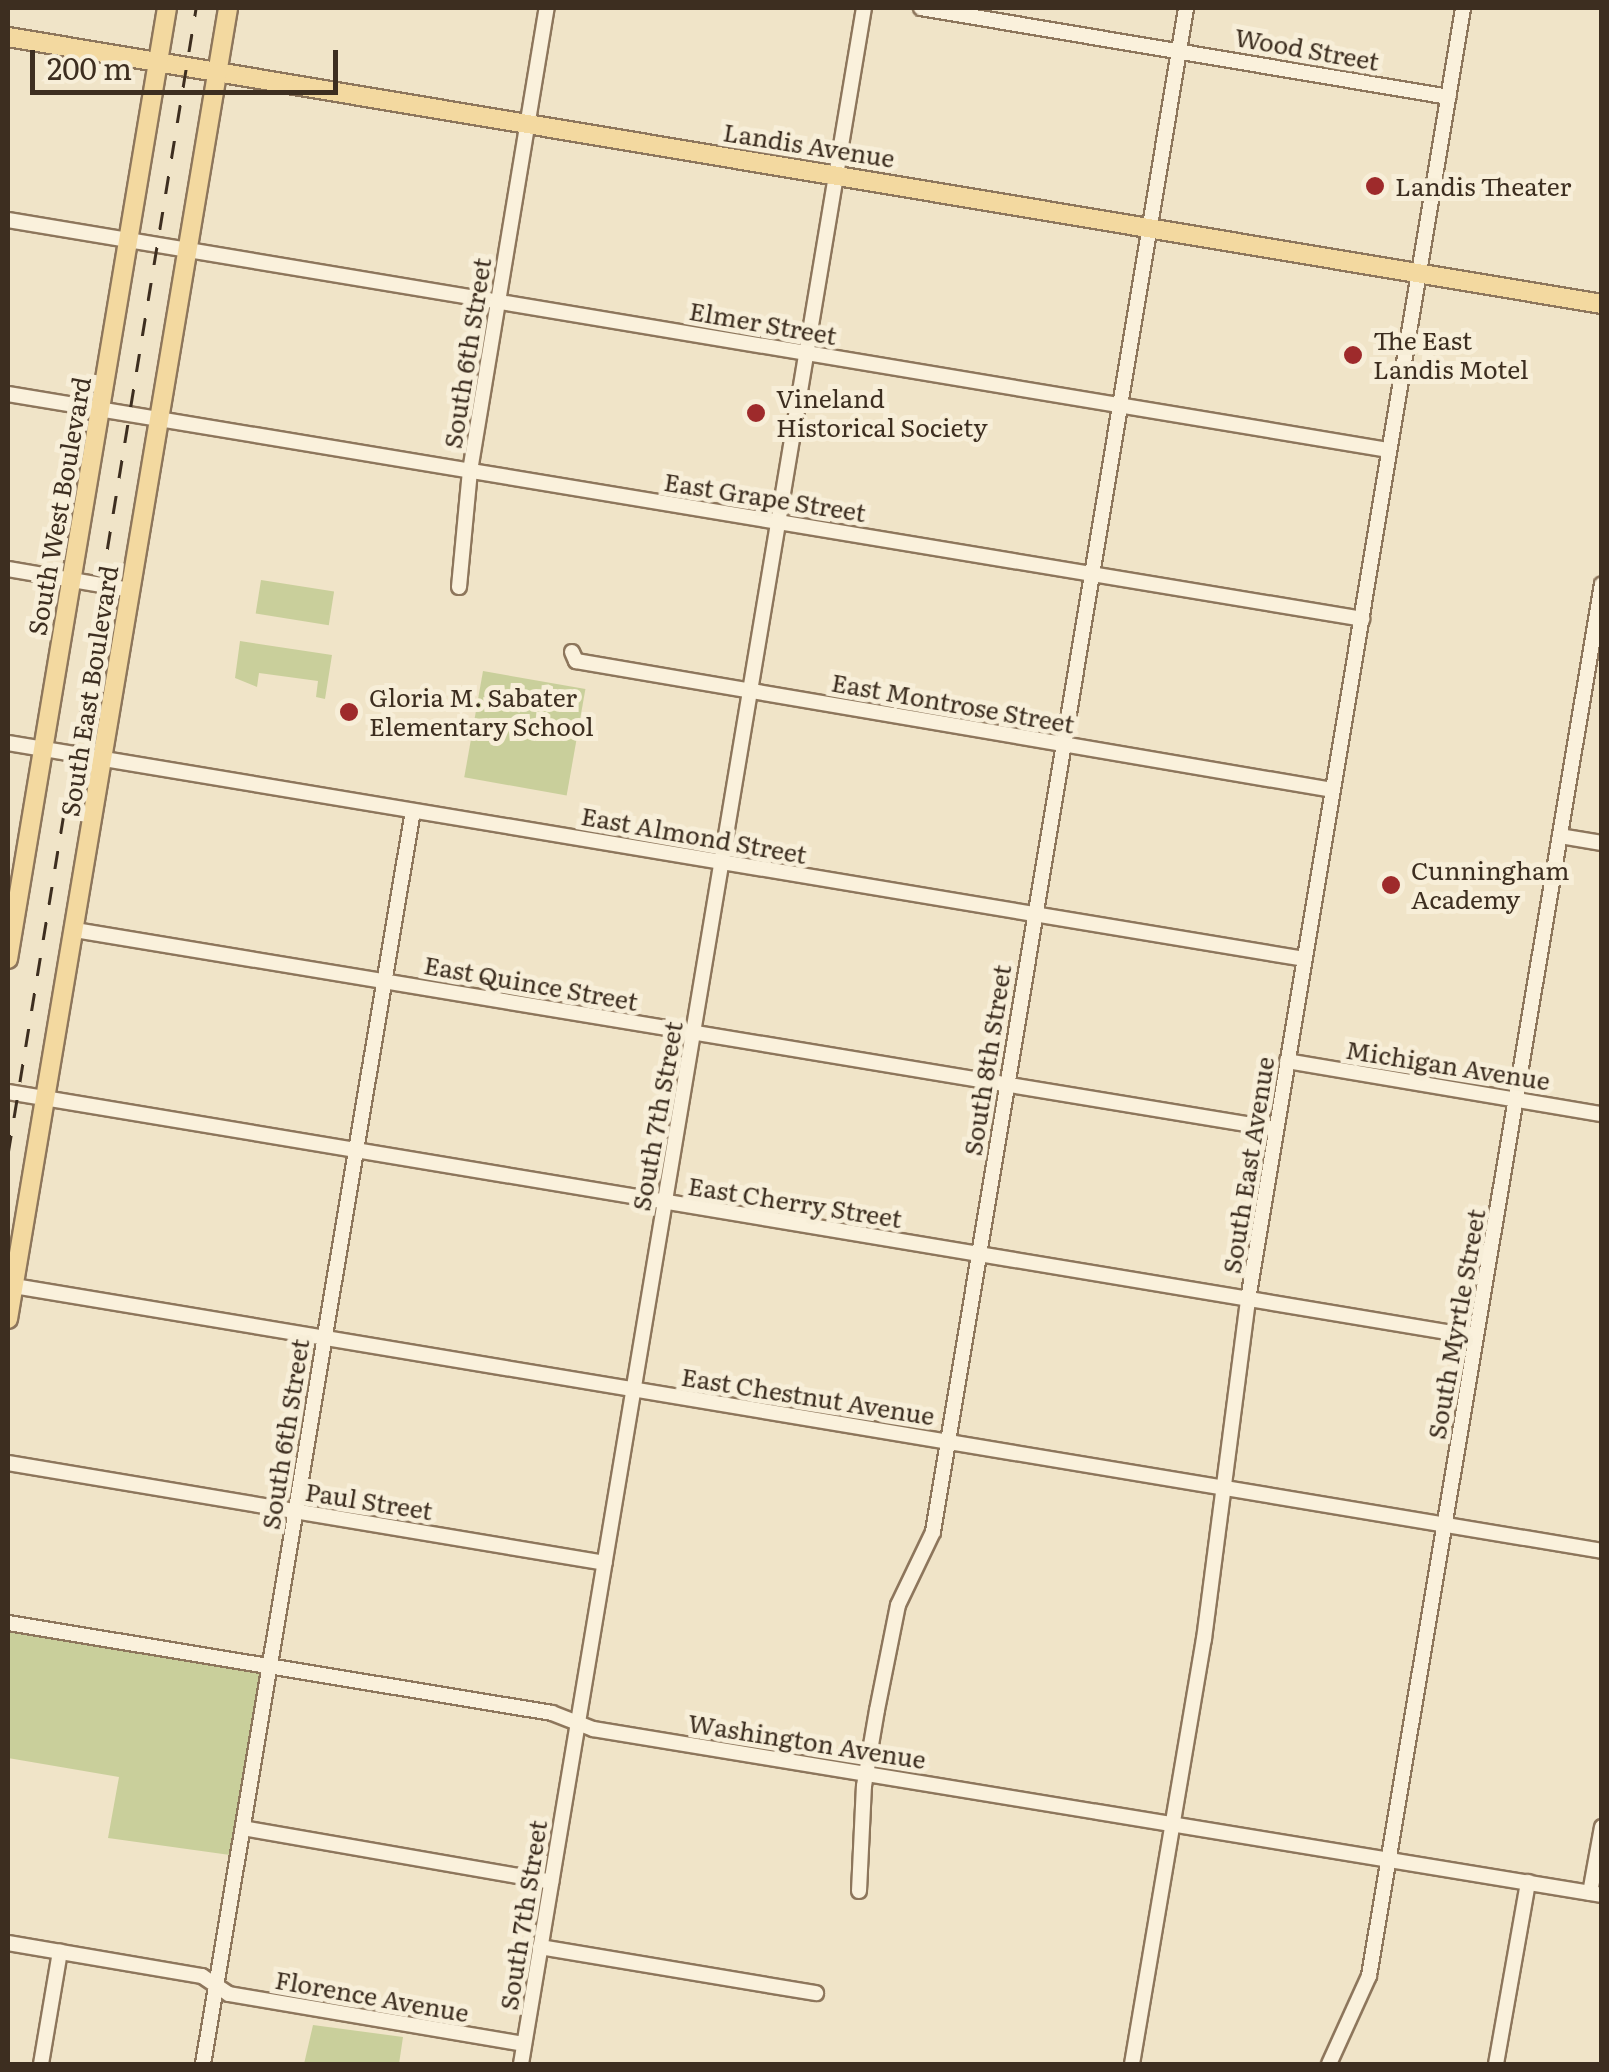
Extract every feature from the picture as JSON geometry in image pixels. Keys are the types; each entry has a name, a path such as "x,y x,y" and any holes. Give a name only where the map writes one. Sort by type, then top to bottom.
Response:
{"main road":[{"name":"South West Boulevard","path":"8,959 11,919 102,409 167,8"},
{"name":"South East Boulevard","path":"8,1319 10,1285 48,1099 228,8"},
{"name":"Landis Avenue","path":"8,37 1602,304"}],"street":[{"name":"South 6th Street","path":"459,588 470,472 547,8"},
{"name":"South 7th Street","path":"520,2064 864,8"},
{"name":"Wood Street","path":"921,8 1448,97"},
{"name":"South 8th Street","path":"859,1892 866,1774 898,1605 933,1532 1186,8"},
{"name":"South East Avenue","path":"1132,2064 1225,1488 1248,1300 1463,8"},
{"name":"Elmer Street","path":"8,220 1389,450"},
{"name":"East Grape Street","path":"8,394 1362,619"},
{"path":"8,569 131,590"},
{"name":"South Myrtle Street","path":"1329,2064 1366,1989 1390,1860 1602,584"},
{"name":"East Montrose Street","path":"572,652 576,661 1332,790"},
{"name":"East Almond Street","path":"8,744 1304,959"},
{"name":"South 6th Street","path":"203,2064 413,811"},
{"path":"1560,836 1602,843"},
{"name":"East Quince Street","path":"75,930 1276,1128"},
{"name":"Michigan Avenue","path":"1287,1061 1602,1114"},
{"name":"East Cherry Street","path":"8,1092 1476,1337"},
{"name":"East Chestnut Avenue","path":"10,1285 1602,1551"},
{"name":"Paul Street","path":"8,1463 605,1564"},
{"name":"Washington Avenue","path":"8,1623 866,1774 1596,1894"},
{"path":"1596,1894 1602,1827"},
{"path":"243,1828 551,1882"},
{"path":"1496,2064 1528,1882"},
{"name":"Florence Avenue","path":"8,1943 202,1976 229,1994 524,2044"},
{"path":"540,1947 816,1993"},
{"path":"41,2064 60,1952"}],"green space":[{"path":"261,580 334,592 329,625 256,614"},
{"path":"240,641 332,655 325,699 316,697 318,681 259,673 257,687 235,678"},
{"path":"483,671 585,689 567,795 464,777"},
{"path":"8,1631 260,1671 230,1855 108,1838 119,1777 8,1758"},
{"path":"313,2025 403,2037 399,2064 304,2064"}],"railway":[{"path":"8,1153 196,8"}],"place":[{"name":"Landis Theater","path":"1375,186"},
{"name":"The East Landis Motel","path":"1353,355"},
{"name":"Vineland Historical Society","path":"756,413"},
{"name":"Gloria M. Sabater Elementary School","path":"349,712"},
{"name":"Cunningham Academy","path":"1391,885"}]}
